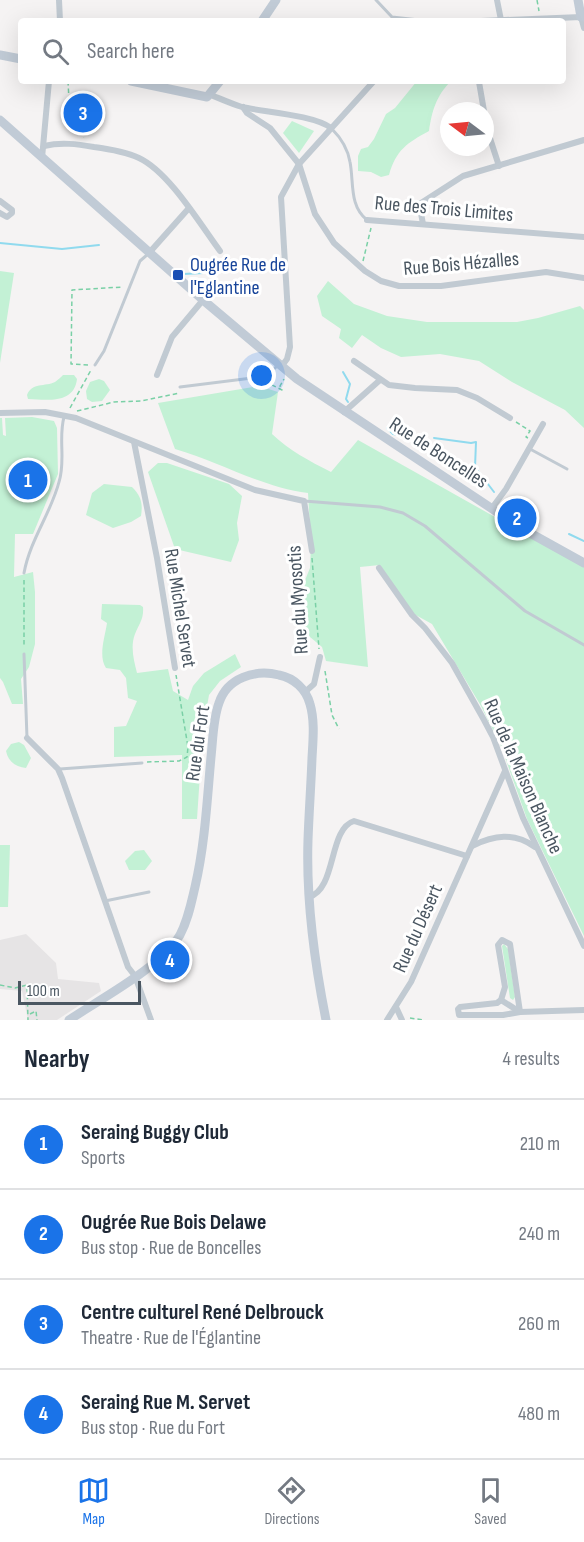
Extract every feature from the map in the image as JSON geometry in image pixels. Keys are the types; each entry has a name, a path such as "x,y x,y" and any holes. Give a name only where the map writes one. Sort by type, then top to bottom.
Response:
{"street":[{"path":"59,0 60,18"},
{"path":"264,18 276,0"},
{"path":"497,0 501,18"},
{"path":"578,0 584,28"},
{"path":"541,18 583,16"},
{"path":"0,55 18,58"},
{"path":"42,158 49,84"},
{"path":"147,84 323,123 331,128"},
{"path":"209,96 218,84"},
{"path":"282,368 290,347 281,197 299,164 371,84"},
{"path":"479,84 482,102"},
{"path":"243,107 247,113 270,128 299,164"},
{"name":"Rue de Boncelles","path":"0,121 282,368 344,412 521,528 584,563"},
{"path":"423,224 421,202 463,176 584,140"},
{"path":"44,146 57,143 84,145 132,155 143,160 156,170 189,208 220,251"},
{"path":"494,151 499,166"},
{"name":"Rue Bois Hézalles","path":"299,164 315,214 330,237 365,271 386,283 399,286 441,286 546,272 584,278"},
{"path":"0,201 12,210 12,213 7,217 0,213"},
{"path":"149,253 189,208"},
{"name":"Rue des Trois Limites","path":"370,221 584,237"},
{"path":"157,375 172,337 203,300"},
{"path":"354,361 390,385 406,388 457,390 477,398 510,418"},
{"path":"344,412 380,380"},
{"path":"0,413 33,411 64,416 88,423 250,488 304,501"},
{"path":"492,508 543,424"},
{"name":"Rue Michel Servet","path":"134,442 157,558 175,668"},
{"name":"Rue du Myosotis","path":"304,501 312,551"},
{"name":"Rue de la Maison Blanche","path":"379,568 411,615 425,628 452,663 493,737 523,818 584,946"},
{"name":"Rue du Myosotis","path":"305,692 314,684 320,657"},
{"name":"Rue du Fort","path":"69,1020 164,954 179,936 188,916 204,843 214,726 219,701 230,687 244,676 256,673 282,675 298,683 305,692"},
{"path":"305,692 310,703 314,725 308,840 309,897 314,954 326,1020"},
{"path":"27,738 58,769 128,967 135,976 151,1020"},
{"name":"Rue du Désert","path":"387,1020 411,982 505,771"},
{"path":"309,897 314,895 322,885 342,831 350,822 354,821 467,856"},
{"path":"471,846 490,838 505,836 521,839 537,848"},
{"path":"520,1012 510,944 502,940 498,945 505,987 501,1000 497,1003 465,1005 458,1009 462,1017 584,1010"},
{"path":"501,1000 520,1012"},
{"path":"396,1006 405,1019"}],"lane":[{"path":"375,0 392,17 401,18"},
{"name":"Rue des Trois Limites","path":"331,128 340,138 348,157 359,212 370,221"},
{"path":"95,365 104,351 140,261 149,253"},
{"path":"180,387 260,377 282,368"},
{"path":"24,573 29,553 60,479 61,430 64,416"},
{"path":"530,448 567,469"},
{"path":"304,501 385,507 409,516 452,548 518,606 553,629 584,645"},
{"path":"24,654 27,738"},
{"path":"58,769 142,763"},
{"path":"105,901 149,892"}],"path":[{"path":"537,0 541,18"},
{"path":"68,84 67,102 70,120 79,120 85,132 84,145"},
{"path":"366,253 370,221"},
{"path":"95,365 70,364 72,290 130,286"},
{"path":"64,416 95,365"},
{"path":"255,384 270,384 282,390 282,368"},
{"path":"64,416 86,407 114,402 141,401 183,392"},
{"path":"510,418 530,431 526,437"},
{"name":"Rue du Myosotis","path":"312,551 320,657"},
{"path":"24,573 24,654"},
{"path":"320,657 328,684 332,715 339,729"},
{"name":"Rue Michel Servet","path":"175,668 188,747 192,748 200,778 209,779"},
{"path":"142,763 183,760 187,757 188,747"},
{"path":"0,986 15,988 27,985 28,1020"},
{"path":"29,1015 36,1011 37,1020"},
{"path":"405,1019 424,1020"}],"shaded area":[{"path":"26,934 56,963 58,979 99,983 101,991 57,1020 28,1020 22,991 0,989 0,940"}],"green space":[{"path":"415,84 449,84 436,104 429,131 403,148 395,159 389,175 381,177 371,172 358,171 358,156 361,149 368,147 386,114 395,108"},
{"path":"292,121 314,131 299,153 283,133"},
{"path":"0,271 14,273 0,363"},
{"path":"328,281 354,304 387,316 427,322 517,322 580,306 584,310 584,428 565,410 512,382 479,361 440,354 401,357 381,348 362,335 352,348 339,338 341,329 322,316 317,296"},
{"path":"63,375 74,375 77,379 71,393 52,400 28,399 27,395 32,388 55,382"},
{"path":"99,379 104,381 110,390 102,401 92,402 87,399 86,391 90,382"},
{"path":"259,386 278,392 272,434 307,459 331,472 358,440 584,567 584,936 527,819 501,746 481,706 432,624 412,613 380,565 360,567 368,667 326,661 322,647 304,632 297,600 310,568 308,493 257,480 175,449 158,403"},
{"path":"32,417 54,421 57,428 58,474 33,534 15,534 14,577 33,572 35,644 29,667 21,679 23,704 12,704 0,678 0,418 2,418 3,435 6,436 5,418"},
{"path":"158,463 167,463 229,484 242,496 237,523 239,540 231,562 175,549 148,472"},
{"path":"104,484 132,487 141,500 141,516 113,528 86,515 92,493"},
{"path":"102,604 143,607 142,618 133,644 137,673 168,669 173,691 188,700 193,686 204,673 235,654 241,667 220,681 209,695 203,729 197,819 182,819 182,755 114,757 114,727 126,726 137,701 128,698 126,678 120,670 106,668 102,658 107,623 101,619"},
{"path":"19,742 24,745 31,758 26,768 13,763 6,751 11,744"},
{"path":"0,845 10,845 8,907 0,907"},
{"path":"144,850 152,861 145,870 129,870 125,861 135,851"},
{"path":"504,944 508,949 515,997 513,1000 510,998 502,946"}],"waterway":[{"path":"0,243 62,249 99,245"},
{"path":"183,274 204,273 217,266"},
{"path":"343,372 350,384 346,399 348,402"},
{"path":"387,428 393,434 399,435"},
{"path":"434,438 476,442 475,467 494,492"},
{"path":"509,503 520,503"},
{"path":"569,534 584,541"}],"place":[{"name":"Centre culturel René Delbrouck","path":"83,113"},
{"name":"Ougrée Rue de l'Eglantine","path":"178,275"},
{"name":"Seraing Buggy Club","path":"28,480"},
{"name":"Ougrée Rue Bois Delawe","path":"517,518"},
{"name":"Seraing Rue M. Servet","path":"170,960"}]}
